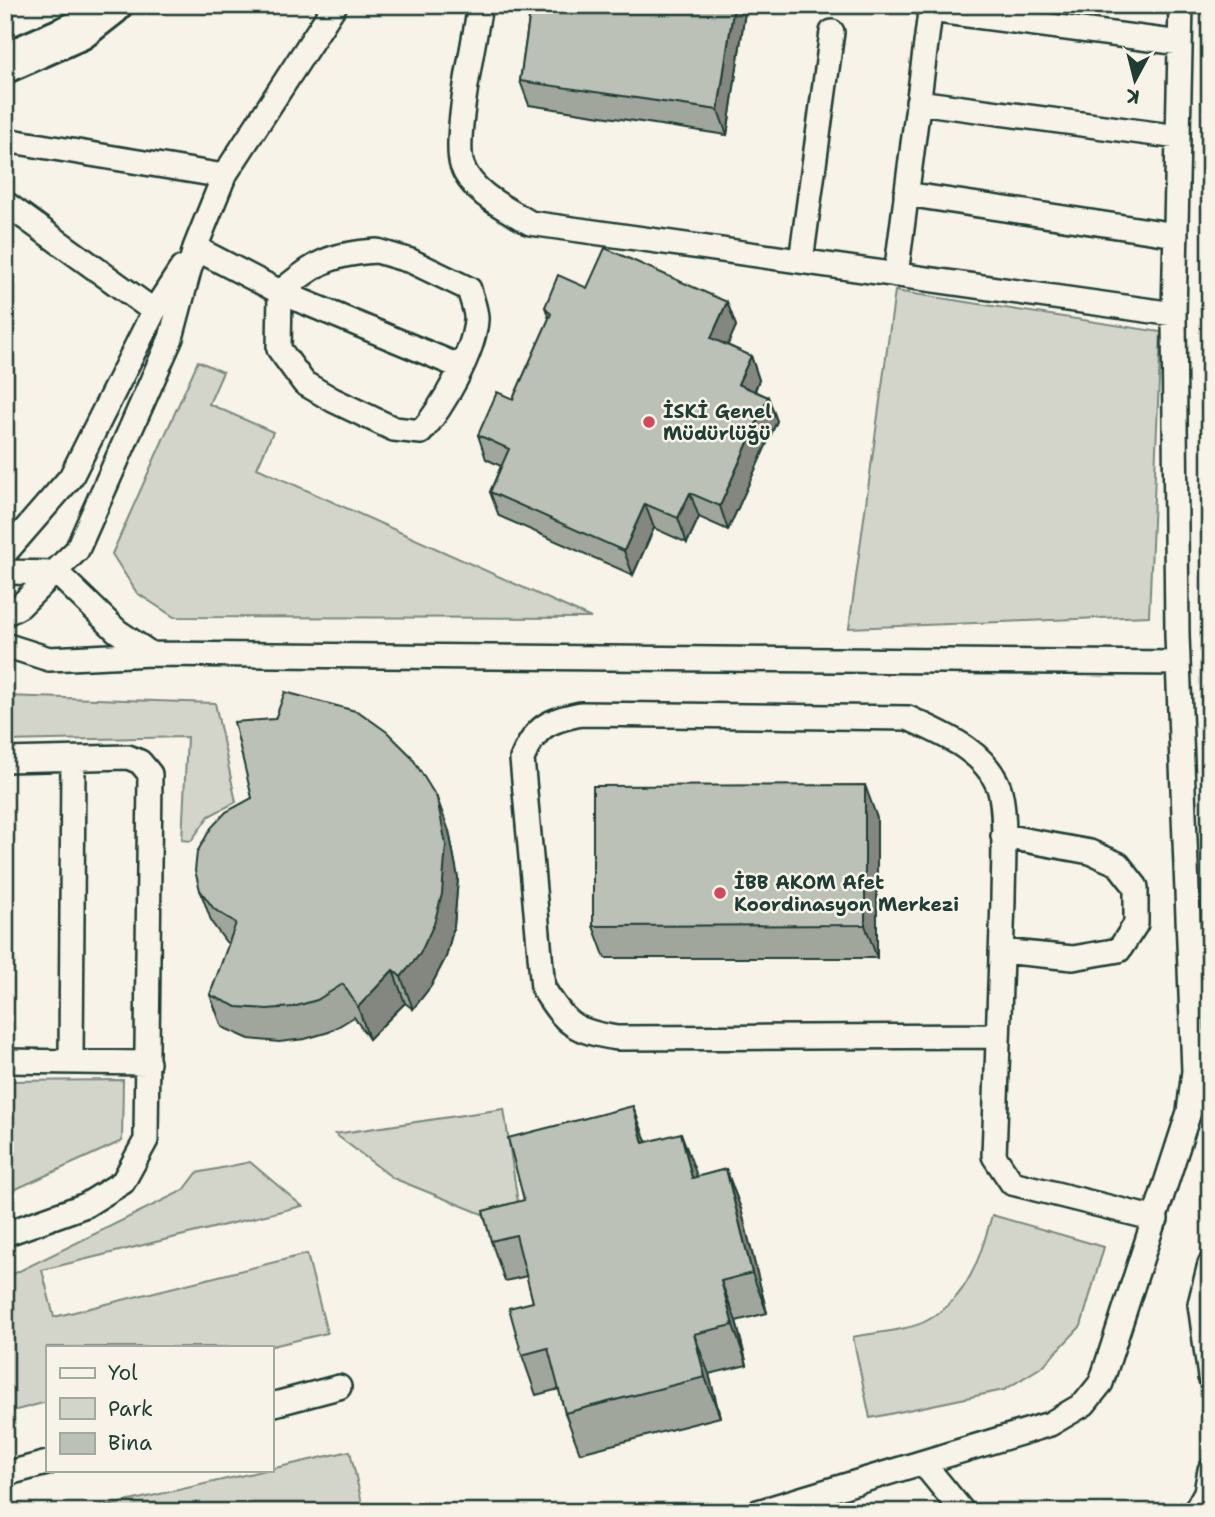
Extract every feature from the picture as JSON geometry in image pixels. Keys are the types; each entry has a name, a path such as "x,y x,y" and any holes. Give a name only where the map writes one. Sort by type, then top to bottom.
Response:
{"main road":[{"path":"5,63 80,30 112,5"}],"lane":[{"path":"5,614 20,606 57,573 77,550 171,338 195,248 224,176 335,5"},
{"path":"480,5 459,142 462,166 486,196 530,223 1174,314"},
{"path":"755,1511 1049,1424 1084,1404 1101,1383 1189,1112 1194,1071 1178,663 1174,314 1181,5"},
{"path":"895,275 931,8 1180,43"},
{"path":"801,261 832,32"},
{"path":"918,102 1178,137"},
{"path":"5,139 224,176"},
{"path":"906,194 1176,235"},
{"path":"5,203 154,311"},
{"path":"195,248 280,292 461,367"},
{"path":"5,553 71,477 154,311 195,248"},
{"path":"377,251 411,261 468,289 476,320 461,367 440,410 421,432 394,429 304,383 279,349 280,292 309,268 340,253 377,251"},
{"path":"5,572 57,573 117,631 151,654"},
{"path":"5,645 49,659"},
{"path":"5,659 151,654 1178,663"},
{"path":"998,1036 617,1038 585,1033 560,1015 543,988 522,759 533,734 559,719 581,714 908,718 944,734 978,756 999,788 1003,836 1001,951 994,1156 1012,1183 1156,1219"},
{"path":"5,760 128,757 141,762 150,774 146,1140 124,1182 86,1205 5,1234"},
{"path":"71,1060 73,760"},
{"path":"1001,951 1073,958 1119,950 1136,924 1136,887 1118,864 1090,852 1003,836"},
{"path":"5,1061 148,1063"},
{"path":"1210,1264 1200,1304 1210,1377"},
{"path":"273,1404 339,1387"},
{"path":"5,1474 46,1463"},
{"path":"923,1463 963,1512"},
{"path":"1195,1512 1206,1492 1210,1470"}],"green space":[{"path":"895,291 1161,332 1149,616 849,628"},
{"path":"198,361 223,372 209,404 273,432 257,468 591,618 174,617 137,593 112,554"},
{"path":"5,696 215,703 236,802 209,816 191,841 182,840 187,737 5,741"},
{"path":"123,1080 122,1141 5,1194 5,1081"},
{"path":"504,1109 522,1230 393,1178 335,1134"},
{"path":"250,1162 302,1206 42,1270 54,1317 307,1254 327,1333 272,1346 46,1346 46,1402 5,1413 5,1278 184,1190 197,1173"},
{"path":"992,1215 1104,1247 1081,1326 1043,1366 1004,1390 870,1418 853,1337 912,1326 942,1311 954,1300 971,1275"},
{"path":"350,1451 364,1512 81,1512 257,1472 273,1472 273,1468"}],"building":[{"path":"531,5 734,5 718,110 520,81"},
{"name":"İSKİ Genel Müdürlüğü","path":"605,248 727,302 711,338 751,356 738,384 768,397 720,506 690,493 678,518 645,504 624,551 490,492 509,449 478,435 497,392 513,399 551,314 545,307 558,275 587,288"},
{"path":"285,692 359,712 387,732 411,756 437,798 446,845 442,894 434,924 420,954 401,977 393,970 358,1007 343,984 317,1000 293,1007 237,1007 210,995 236,923 214,909 200,890 195,871 197,852 211,828 226,812 252,798 234,722 275,719"},
{"path":"865,785 865,925 593,926 593,786"},
{"path":"633,1106 643,1143 681,1133 692,1178 726,1169 752,1273 721,1281 733,1325 694,1334 705,1377 565,1413 548,1348 522,1355 509,1308 533,1302 516,1235 491,1241 483,1211 524,1200 508,1138"}],"place":[{"name":"İSKİ Genel Müdürlüğü","path":"649,422"},
{"name":"İBB AKOM Afet Koordinasyon Merkezi","path":"720,893"}]}
